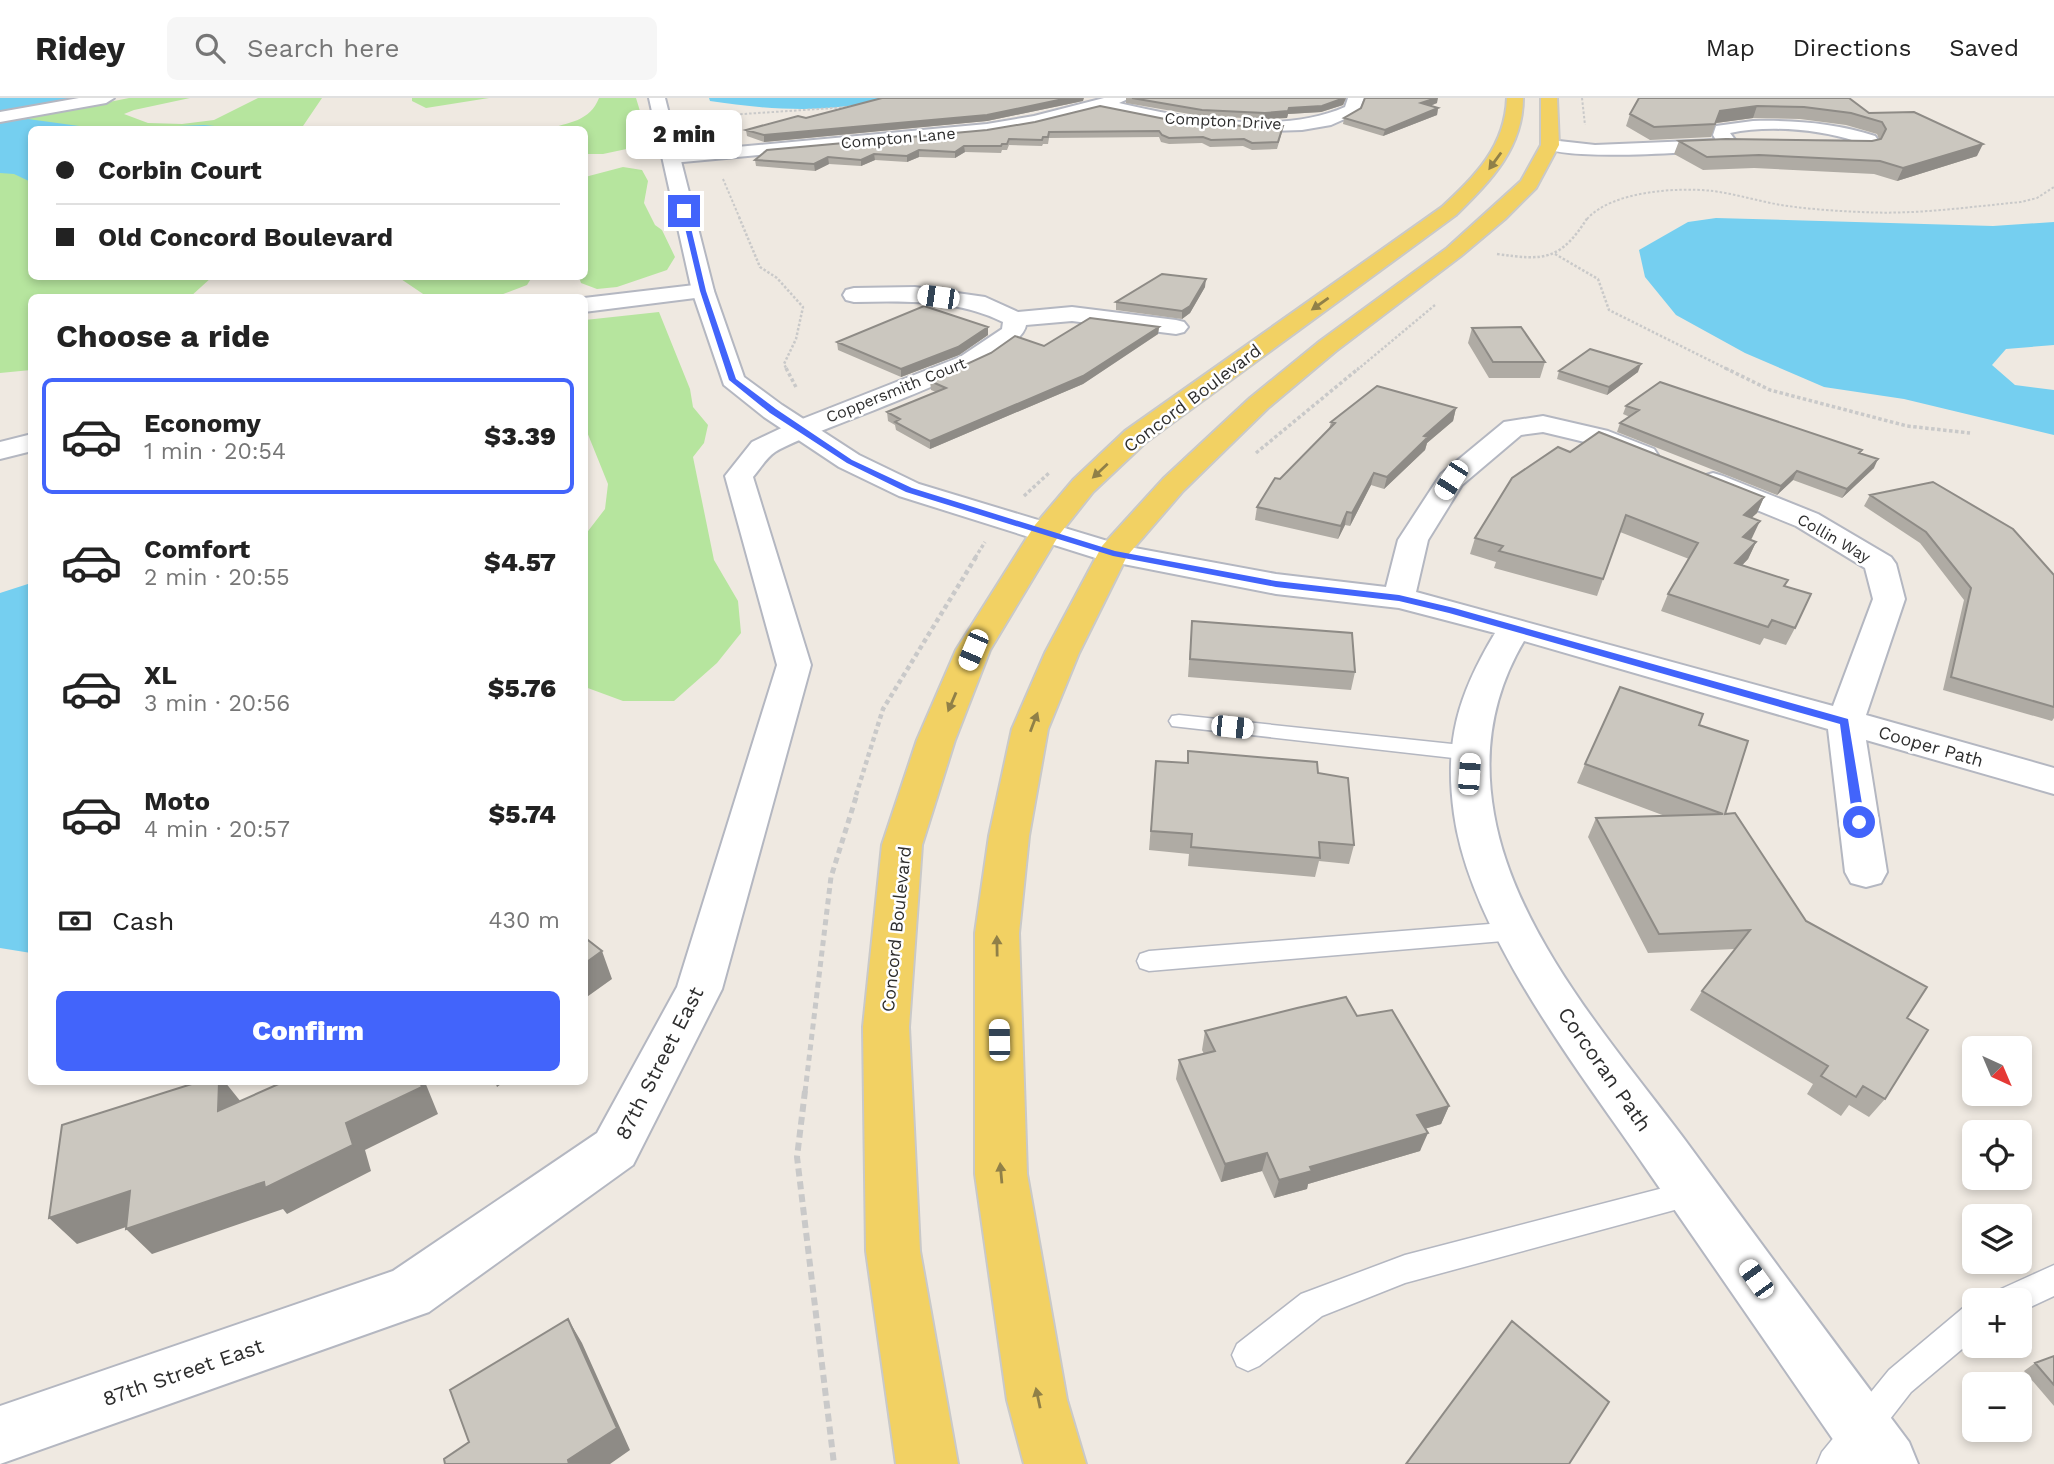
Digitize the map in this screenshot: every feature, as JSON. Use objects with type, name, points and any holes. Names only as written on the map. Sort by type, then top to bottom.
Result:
[{"type":"main road","name":"Concord Boulevard","points":[[927,1464],[893,1238],[886,1027],[902,845],[936,740],[973,650],[1046,531],[1083,486],[1135,438],[1449,211],[1484,177],[1507,145],[1516,111],[1515,98]]},
{"type":"main road","points":[[1055,1464],[1037,1400],[1001,1174],[997,933],[1009,836],[1030,729],[1062,653],[1113,553],[1173,485],[1259,403],[1328,346],[1454,253],[1529,184],[1550,145],[1549,98]]},
{"type":"street","points":[[0,117],[106,98]]},
{"type":"street","name":"Cooper Path","points":[[657,98],[703,291],[733,380],[811,425],[849,461],[909,490],[1113,553],[1276,584],[1399,598],[2054,781]]},
{"type":"street","name":"Compton Drive","points":[[1081,98],[1153,117],[1275,126],[1335,119],[1352,110],[1356,98]]},
{"type":"street","name":"Compton Lane","points":[[671,158],[964,132],[1035,121],[1122,98]]},
{"type":"street","points":[[1550,145],[1595,150],[1735,145],[1721,135],[1723,131],[1751,126],[1832,130],[1869,140],[1867,146],[1798,145]]},
{"type":"street","points":[[588,305],[703,291]]},
{"type":"street","points":[[854,295],[915,294],[985,304],[1014,319],[1072,314],[1176,327]]},
{"type":"street","name":"Coppersmith Court","points":[[811,425],[969,362],[1013,332],[1014,319]]},
{"type":"street","name":"Collin Way","points":[[1399,598],[1413,540],[1451,480],[1513,428],[1544,424],[1598,437],[1807,520],[1880,564],[1889,599],[1845,722]]},
{"type":"street","name":"87th Street East","points":[[0,1436],[409,1293],[615,1149],[699,989],[794,665],[739,476],[762,448],[811,425]]},
{"type":"street","points":[[0,451],[28,443]]},
{"type":"street","name":"Corcoran Path","points":[[1514,629],[1488,675],[1477,709],[1469,774],[1485,860],[1514,930],[1536,970],[1577,1031],[1694,1193],[1861,1452]]},
{"type":"street","points":[[1845,722],[1866,872]]},
{"type":"lane","points":[[1179,721],[1471,753]]},
{"type":"lane","points":[[1149,961],[1514,930]]},
{"type":"lane","points":[[1248,1355],[1312,1305],[1405,1269],[1694,1193]]},
{"type":"lane","points":[[2032,1290],[2054,1280]]},
{"type":"lane","points":[[1861,1452],[1900,1381],[1962,1329]]},
{"type":"path","points":[[811,425],[806,407],[784,364],[796,339],[803,307],[777,278],[760,267],[713,154],[705,128],[709,118],[713,116],[853,107]]},
{"type":"path","points":[[1497,254],[1525,258],[1555,254],[1573,241],[1588,217],[1600,207],[1623,197],[1642,193],[1711,191],[1800,207],[1919,212],[2021,201],[2037,198],[2054,187]]},
{"type":"path","points":[[1555,254],[1598,279],[1609,310],[1770,390],[1907,426],[1970,433]]},
{"type":"green space","points":[[129,98],[190,98],[124,114],[148,123],[182,124],[214,120],[258,98],[322,98],[303,126],[28,126],[28,280],[209,280],[193,294],[28,294],[28,370],[0,373],[0,124]]},
{"type":"green space","points":[[412,98],[489,98],[426,108],[412,101]]},
{"type":"green space","points":[[599,98],[636,98],[650,144],[603,154],[588,154],[588,126],[558,126],[584,116]]},
{"type":"green space","points":[[623,167],[642,170],[648,181],[644,203],[655,225],[662,230],[675,257],[667,270],[617,287],[597,289],[581,283],[580,280],[588,280],[588,176]]},
{"type":"green space","points":[[402,280],[530,280],[527,285],[503,294],[423,294]]},
{"type":"green space","points":[[659,312],[690,389],[693,407],[708,425],[704,443],[693,457],[714,560],[738,601],[741,633],[717,663],[674,701],[623,701],[588,688],[588,531],[605,509],[608,484],[588,434],[588,320]]},
{"type":"water","points":[[0,98],[77,98],[0,113]]},
{"type":"water","points":[[709,98],[882,98],[842,107],[797,109],[730,104],[710,101]]},
{"type":"water","points":[[28,119],[79,126],[28,126],[28,181],[14,174],[0,173],[0,122]]},
{"type":"water","points":[[1716,218],[1993,226],[2054,222],[2054,345],[2006,349],[1992,365],[2015,385],[2054,390],[2054,435],[1904,399],[1824,387],[1745,353],[1676,315],[1645,277],[1639,250],[1688,222]]},
{"type":"water","points":[[28,584],[28,953],[0,948],[0,593]]},
{"type":"building","points":[[882,98],[1068,98],[987,115],[764,135],[746,130]]},
{"type":"building","points":[[1132,98],[1344,98],[1322,106],[1265,113],[1202,110]]},
{"type":"building","points":[[1365,98],[1436,98],[1421,103],[1438,108],[1385,130],[1344,118],[1361,108]]},
{"type":"building","points":[[1639,98],[1849,98],[1869,113],[1914,112],[1983,144],[1903,168],[1880,161],[1759,155],[1707,157],[1679,141],[1872,141],[1881,139],[1886,129],[1882,122],[1851,113],[1804,107],[1757,106],[1720,111],[1715,124],[1654,127],[1630,114]]},
{"type":"building","points":[[1100,106],[1170,120],[1255,127],[1283,126],[1278,142],[1252,143],[1244,139],[1211,140],[1203,137],[1169,138],[1159,131],[1049,132],[1048,137],[1043,137],[1042,140],[1009,139],[1007,144],[1001,146],[964,146],[955,152],[919,150],[907,156],[874,154],[861,160],[828,157],[814,164],[755,160],[767,150],[987,130],[1035,122]]},
{"type":"building","points":[[1162,274],[1206,279],[1190,306],[1182,311],[1116,302]]},
{"type":"building","points":[[924,306],[988,327],[958,347],[901,369],[837,342]]},
{"type":"building","points":[[1090,318],[1159,327],[1083,376],[930,441],[895,422],[900,419],[887,412],[946,388],[930,381],[991,353],[1015,336],[1044,346]]},
{"type":"building","points":[[1521,327],[1545,362],[1493,362],[1472,328]]},
{"type":"building","points":[[1590,349],[1641,364],[1609,387],[1559,371]]},
{"type":"building","points":[[1660,382],[1862,450],[1859,453],[1878,459],[1847,489],[1797,471],[1781,486],[1620,423],[1639,410],[1626,406]]},
{"type":"building","points":[[1377,386],[1456,408],[1424,436],[1428,437],[1387,477],[1374,473],[1352,513],[1347,512],[1341,526],[1257,507],[1275,478],[1280,479],[1335,423],[1331,422]]},
{"type":"building","points":[[1599,432],[1764,497],[1744,515],[1760,521],[1743,537],[1756,542],[1735,563],[1788,580],[1784,586],[1811,594],[1795,628],[1772,620],[1768,627],[1668,594],[1698,543],[1626,515],[1603,579],[1499,551],[1503,546],[1475,538],[1512,478],[1558,447],[1570,452]]},
{"type":"building","points":[[1933,482],[2013,529],[2054,575],[2054,707],[1951,677],[1971,588],[1926,532],[1870,495]]},
{"type":"building","points":[[1192,621],[1352,633],[1355,672],[1190,659]]},
{"type":"building","points":[[1620,687],[1703,714],[1699,725],[1748,741],[1725,814],[1735,813],[1806,921],[1927,987],[1907,1018],[1928,1030],[1885,1099],[1863,1086],[1856,1097],[1821,1076],[1828,1066],[1702,991],[1750,930],[1659,934],[1596,818],[1723,814],[1585,764]]},
{"type":"building","points":[[1188,751],[1317,762],[1318,773],[1348,778],[1354,845],[1319,842],[1320,858],[1191,847],[1192,834],[1151,831],[1156,761],[1188,763]]},
{"type":"building","points":[[588,940],[602,951],[588,961]]},
{"type":"building","points":[[1346,997],[1357,1016],[1392,1010],[1449,1106],[1417,1115],[1428,1133],[1310,1167],[1312,1171],[1279,1180],[1267,1153],[1225,1164],[1179,1060],[1215,1051],[1205,1031]]},
{"type":"building","points":[[189,1085],[219,1085],[218,1111],[276,1085],[422,1087],[346,1123],[353,1145],[265,1188],[264,1182],[126,1229],[130,1191],[49,1218],[62,1125]]},
{"type":"building","points":[[568,1319],[617,1428],[568,1460],[569,1464],[445,1464],[444,1459],[469,1442],[450,1390]]},
{"type":"building","points":[[1512,1321],[1609,1402],[1569,1464],[1406,1464]]},
{"type":"building","points":[[2054,1356],[2054,1385],[2035,1363]]},
{"type":"route","points":[[684,211],[703,291],[733,380],[773,411],[849,461],[909,490],[1113,553],[1276,584],[1399,598],[1451,610],[1845,722],[1859,822]]}]
